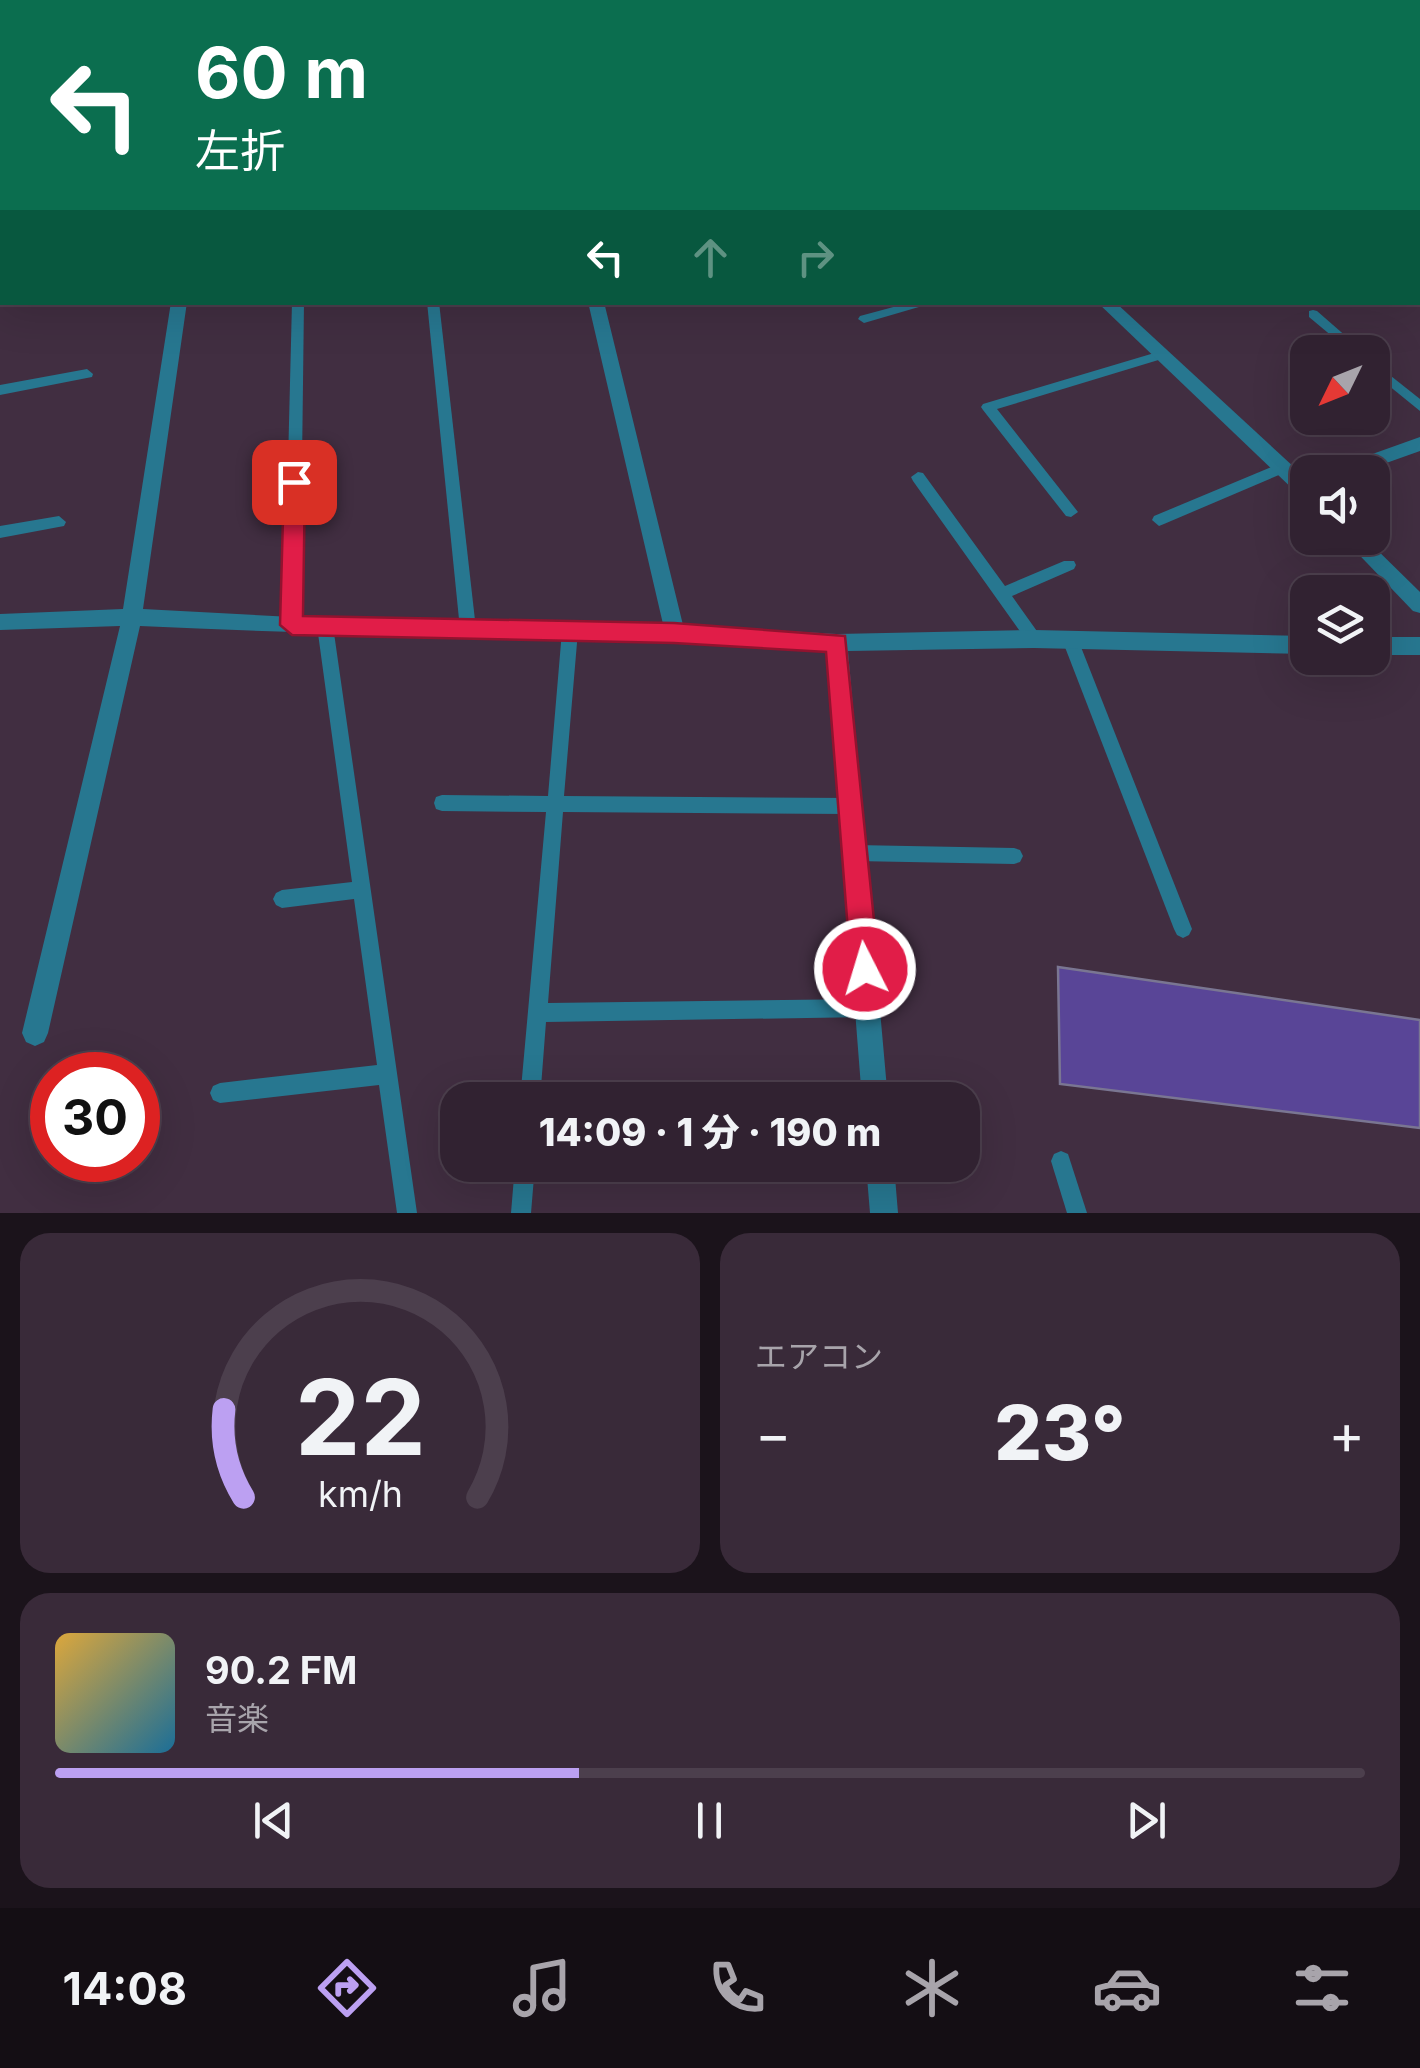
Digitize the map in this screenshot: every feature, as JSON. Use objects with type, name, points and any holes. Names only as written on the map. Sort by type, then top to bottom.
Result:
[{"type":"street","points":[[35,1033],[132,617],[179,305]]},
{"type":"street","points":[[597,305],[674,633]]},
{"type":"street","points":[[1108,305],[1290,475]]},
{"type":"street","points":[[1389,455],[1420,444]]},
{"type":"street","points":[[1370,555],[1420,605]]},
{"type":"street","points":[[0,622],[132,617],[325,626],[674,633],[837,643],[1034,639],[1290,645]]},
{"type":"street","points":[[837,643],[874,1082]]},
{"type":"street","points":[[1390,646],[1420,646]]},
{"type":"street","points":[[881,1182],[884,1213]]},
{"type":"lane","points":[[292,625],[298,305]]},
{"type":"lane","points":[[433,305],[468,629]]},
{"type":"lane","points":[[864,319],[918,305]]},
{"type":"lane","points":[[1314,314],[1338,335]]},
{"type":"lane","points":[[1071,512],[988,408],[1161,355]]},
{"type":"lane","points":[[0,390],[87,374]]},
{"type":"lane","points":[[1390,380],[1420,406]]},
{"type":"lane","points":[[1158,520],[1281,468]]},
{"type":"lane","points":[[918,476],[1034,639]]},
{"type":"lane","points":[[0,532],[59,522]]},
{"type":"lane","points":[[1002,594],[1068,566]]},
{"type":"lane","points":[[325,626],[407,1213]]},
{"type":"lane","points":[[532,1082],[570,631]]},
{"type":"lane","points":[[1071,642],[1183,930]]},
{"type":"lane","points":[[442,803],[554,807],[851,806]]},
{"type":"lane","points":[[856,853],[1014,856]]},
{"type":"lane","points":[[282,899],[362,889]]},
{"type":"lane","points":[[538,1013],[868,1008]]},
{"type":"lane","points":[[220,1093],[388,1074]]},
{"type":"lane","points":[[1061,1161],[1077,1213]]},
{"type":"lane","points":[[521,1213],[524,1182]]},
{"type":"building","points":[[1058,967],[1420,1020],[1420,1128],[1060,1084]]},
{"type":"route","points":[[294,482],[292,625],[674,633],[837,643],[865,969]]}]
